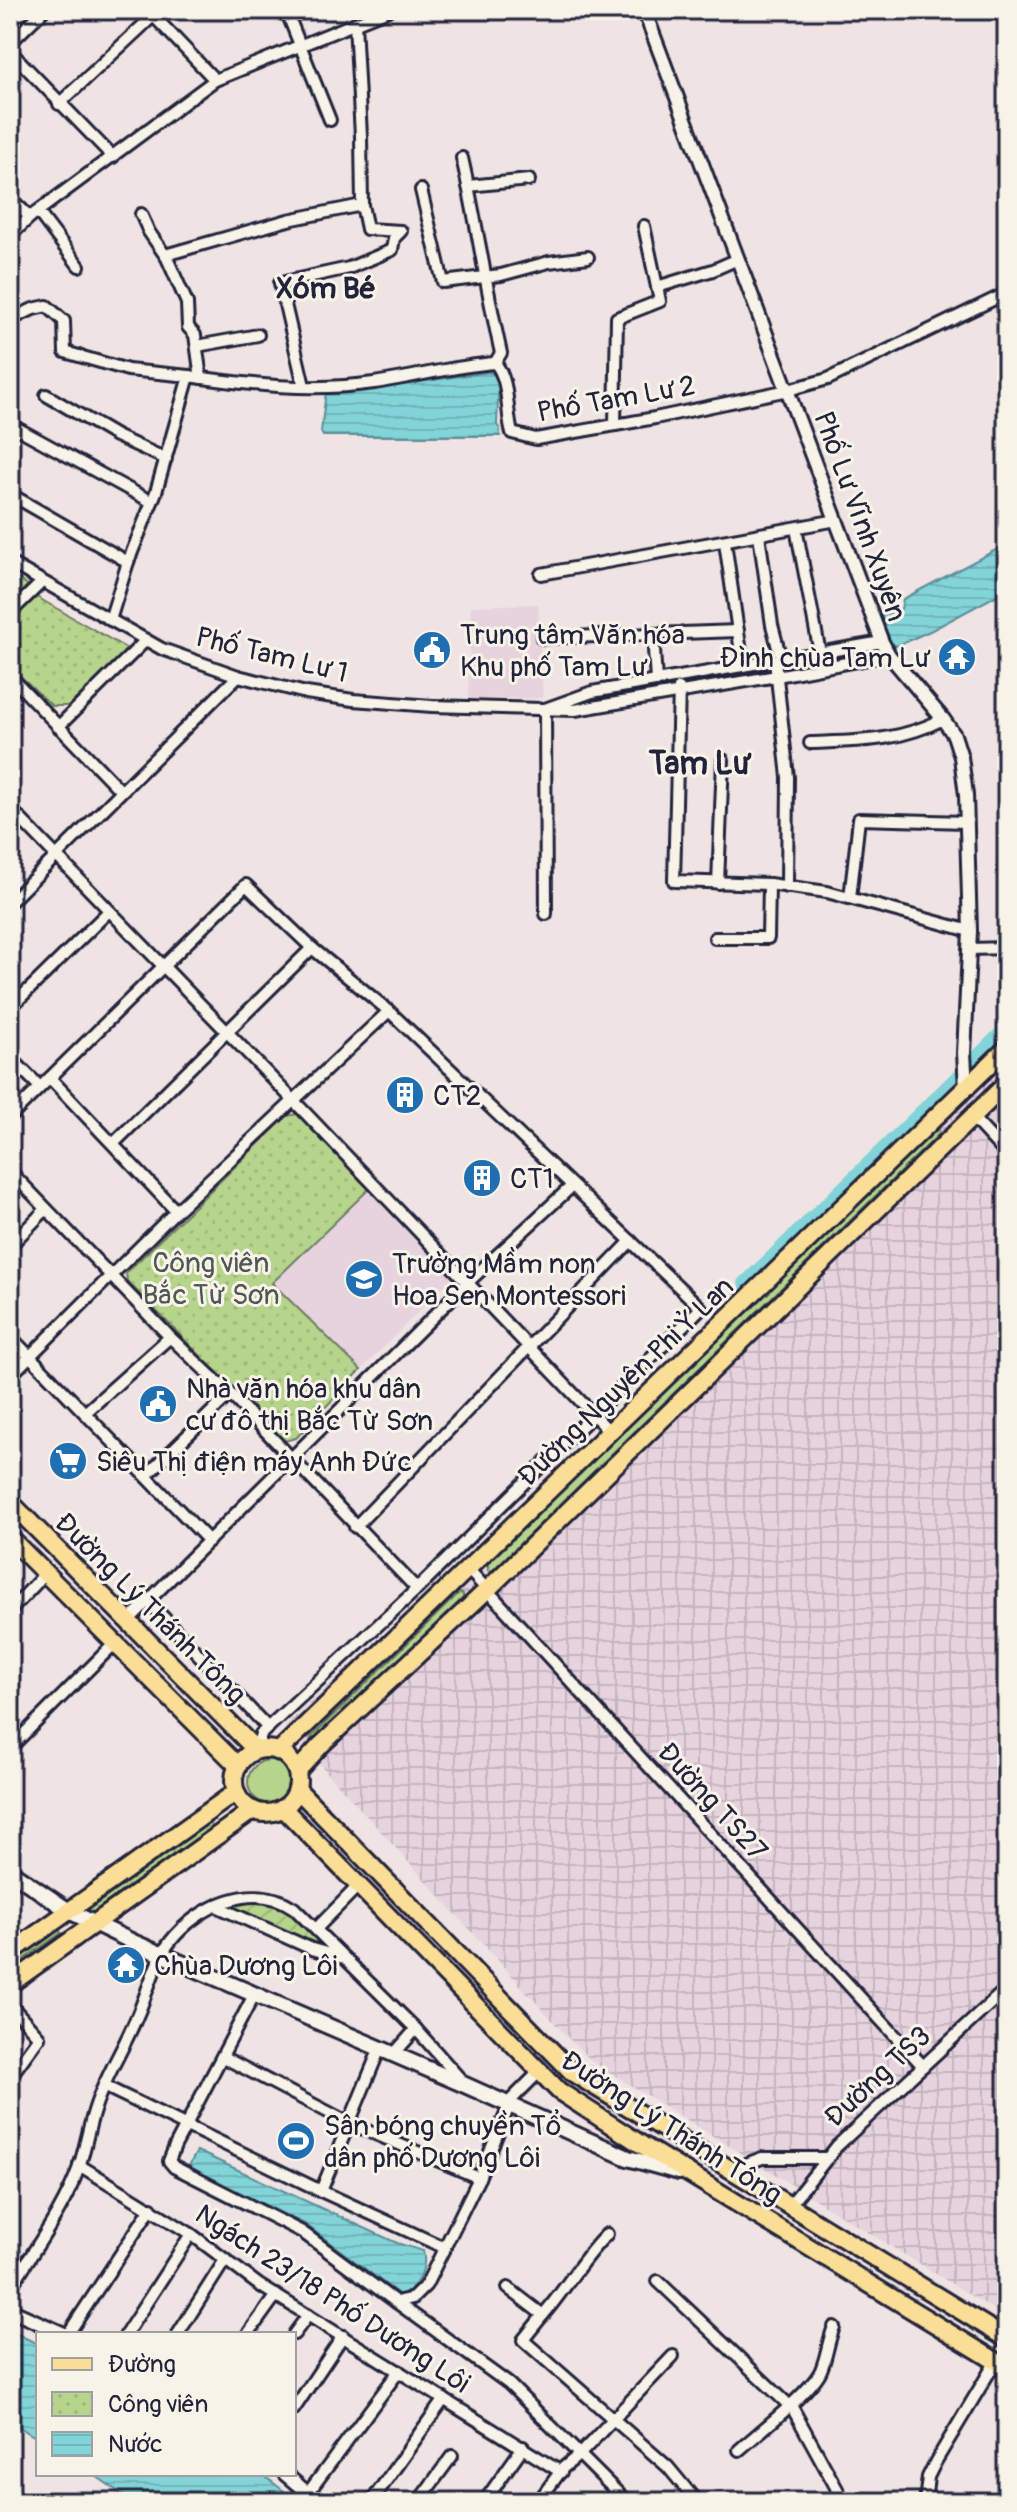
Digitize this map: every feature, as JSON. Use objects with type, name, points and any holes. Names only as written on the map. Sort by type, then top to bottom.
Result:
[{"type":"main road","name":"Đường Nguyên Phi Ỷ Lan","points":[[279,1751],[1007,1048]]},
{"type":"main road","name":"Đường Nguyên Phi Ỷ Lan","points":[[297,1771],[1007,1083]]},
{"type":"main road","points":[[966,1088],[972,1117]]},
{"type":"main road","name":"Đường Lý Thánh Tông","points":[[10,1502],[256,1750]]},
{"type":"main road","points":[[13,1541],[33,1526]]},
{"type":"main road","name":"Đường Lý Thánh Tông","points":[[13,1541],[238,1766]]},
{"type":"main road","points":[[256,1750],[279,1751],[290,1759],[297,1771],[297,1789],[293,1799],[283,1808],[268,1813],[253,1810],[242,1802],[236,1792],[234,1780],[238,1766],[246,1755],[256,1750]]},
{"type":"main road","name":"Đường Lý Thánh Tông","points":[[297,1789],[573,2073],[1007,2339]]},
{"type":"main road","points":[[10,1953],[236,1792]]},
{"type":"main road","name":"Đường Lý Thánh Tông","points":[[283,1808],[559,2091],[1002,2365]]},
{"type":"main road","points":[[10,1984],[253,1810]]},
{"type":"main road","points":[[10,1871],[69,1911],[163,1954],[628,2158],[697,2176]]},
{"type":"main road","points":[[776,2225],[789,2206]]},
{"type":"street","points":[[10,43],[44,10]]},
{"type":"street","points":[[59,104],[150,13],[169,10]]},
{"type":"street","points":[[286,10],[330,120]]},
{"type":"street","points":[[10,236],[215,80],[388,10]]},
{"type":"street","name":"Phố Lư Vĩnh Xuyên","points":[[644,10],[882,642],[889,655],[954,735],[961,757],[970,931],[964,1053],[966,1088]]},
{"type":"street","points":[[150,13],[215,80]]},
{"type":"street","points":[[304,386],[280,283],[349,268],[392,250],[394,238],[401,231],[367,229],[362,205],[355,23]]},
{"type":"street","points":[[10,51],[113,157]]},
{"type":"street","points":[[10,320],[47,306],[64,321],[65,352],[128,370],[240,384],[370,384],[495,363],[501,353],[483,277],[462,158]]},
{"type":"street","points":[[468,186],[529,180]]},
{"type":"street","points":[[421,190],[443,282],[588,257]]},
{"type":"street","points":[[10,198],[34,215],[79,266]]},
{"type":"street","points":[[165,255],[288,220],[362,205]]},
{"type":"street","points":[[110,620],[195,377],[197,346],[195,335],[188,327],[187,303],[165,255],[141,214]]},
{"type":"street","points":[[615,425],[617,318],[660,301],[644,226]]},
{"type":"street","points":[[657,287],[738,259]]},
{"type":"street","points":[[1005,295],[1007,308]]},
{"type":"street","name":"Phố Tam Lư 2","points":[[495,363],[500,367],[505,385],[512,433],[536,439],[788,390],[828,379],[1005,295]]},
{"type":"street","points":[[197,346],[258,335]]},
{"type":"street","points":[[46,395],[116,436],[166,459]]},
{"type":"street","points":[[15,427],[152,502]]},
{"type":"street","points":[[10,494],[128,562]]},
{"type":"street","points":[[541,574],[837,520]]},
{"type":"street","points":[[796,528],[820,653]]},
{"type":"street","points":[[759,535],[778,660],[788,777],[787,887]]},
{"type":"street","points":[[725,542],[743,666]]},
{"type":"street","name":"Phố Tam Lư 1","points":[[10,563],[162,649],[238,676],[306,693],[353,700],[432,706],[575,710],[889,655]]},
{"type":"street","points":[[10,613],[42,582]]},
{"type":"street","points":[[542,638],[738,631]]},
{"type":"street","points":[[653,634],[656,681]]},
{"type":"street","points":[[58,727],[146,640]]},
{"type":"street","name":"Phố Tam Lư 1","points":[[545,709],[592,692],[882,642]]},
{"type":"street","points":[[10,676],[121,791]]},
{"type":"street","points":[[10,902],[238,676]]},
{"type":"street","points":[[677,677],[680,693],[674,881],[787,887],[850,898],[970,931]]},
{"type":"street","points":[[545,709],[546,914]]},
{"type":"street","points":[[810,743],[874,741],[918,732],[943,719]]},
{"type":"street","points":[[718,883],[723,760]]},
{"type":"street","points":[[10,808],[610,1432]]},
{"type":"street","points":[[850,898],[859,819],[966,822]]},
{"type":"street","points":[[715,938],[768,938],[769,884]]},
{"type":"street","points":[[10,1117],[246,885],[312,948],[389,1011],[701,1308],[417,1589],[261,1734],[256,1750]]},
{"type":"street","points":[[10,1008],[109,911]]},
{"type":"street","points":[[114,1143],[312,948]]},
{"type":"street","points":[[970,949],[1007,948]]},
{"type":"street","points":[[10,1376],[176,1211],[389,1011]]},
{"type":"street","points":[[10,1057],[40,1087]]},
{"type":"street","points":[[50,1078],[176,1211]]},
{"type":"street","points":[[972,1117],[1007,1155]]},
{"type":"street","points":[[10,1171],[417,1589]]},
{"type":"street","points":[[127,1622],[467,1283],[572,1186]]},
{"type":"street","points":[[10,1246],[46,1209]]},
{"type":"street","points":[[355,1527],[631,1241]]},
{"type":"street","points":[[10,1336],[209,1541]]},
{"type":"street","points":[[86,1412],[170,1337]]},
{"type":"street","points":[[147,1475],[230,1394]]},
{"type":"street","name":"Đường TS27","points":[[468,1569],[923,2066]]},
{"type":"street","points":[[10,1611],[45,1574]]},
{"type":"street","points":[[148,1601],[268,1728]]},
{"type":"street","points":[[10,1748],[116,1642]]},
{"type":"street","points":[[316,1929],[359,1885]]},
{"type":"street","points":[[10,2289],[65,2199],[104,2086],[133,2028],[163,1954],[177,1934],[216,1906],[243,1897],[274,1899],[294,1908],[416,2029],[465,2085]]},
{"type":"street","points":[[216,1906],[312,1949],[345,1958]]},
{"type":"street","name":"Đường TS3","points":[[789,2206],[837,2146],[1007,1988]]},
{"type":"street","points":[[255,1993],[169,2161],[174,2167],[302,2232],[509,2384],[627,2502]]},
{"type":"street","points":[[10,2004],[39,2037],[10,2077]]},
{"type":"street","points":[[394,2054],[416,2029]]},
{"type":"street","points":[[321,2191],[380,2048]]},
{"type":"street","points":[[223,2057],[349,2123],[479,2178]]},
{"type":"street","points":[[396,2302],[419,2294],[479,2178],[509,2105],[539,2072]]},
{"type":"street","points":[[104,2086],[445,2248]]},
{"type":"street","points":[[730,2170],[762,2158],[827,2158]]},
{"type":"street","name":"Ngách 23/18 Phố Dương Lôi","points":[[79,2165],[191,2234],[276,2295],[561,2472]]},
{"type":"street","points":[[67,2332],[151,2208]]},
{"type":"street","points":[[127,2332],[191,2234]]},
{"type":"street","points":[[607,2234],[589,2251],[558,2299],[523,2340],[668,2467],[697,2502]]},
{"type":"street","points":[[179,2332],[225,2260]]},
{"type":"street","points":[[658,2281],[789,2405],[843,2500]]},
{"type":"street","points":[[508,2288],[543,2315]]},
{"type":"street","points":[[249,2332],[276,2295]]},
{"type":"street","points":[[10,2310],[61,2332]]},
{"type":"street","points":[[295,2332],[308,2315]]},
{"type":"street","points":[[739,2450],[821,2371],[826,2344],[834,2327]]},
{"type":"street","points":[[296,2406],[343,2336]]},
{"type":"street","points":[[538,2502],[561,2472],[673,2356]]},
{"type":"street","points":[[925,2502],[928,2477],[936,2461],[1002,2365]]},
{"type":"street","points":[[308,2493],[399,2371]]},
{"type":"street","points":[[371,2502],[444,2399]]},
{"type":"street","points":[[484,2502],[523,2447]]},
{"type":"street","points":[[418,2502],[452,2456]]},
{"type":"street","points":[[287,2476],[318,2502]]},
{"type":"shaded area","points":[[538,604],[543,698],[468,699],[471,606]]},
{"type":"shaded area","points":[[1007,1038],[1007,2318],[593,2062],[285,1726],[746,1299]]},
{"type":"shaded area","name":"Trường Mầm non Hoa Sen Montessori","points":[[369,1189],[455,1275],[361,1370],[272,1283]]},
{"type":"green space","points":[[10,575],[28,585],[10,602]]},
{"type":"green space","points":[[35,596],[129,650],[69,706],[52,706],[10,666],[10,621]]},
{"type":"green space","name":"Công viên Bắc Từ Sơn","points":[[297,1114],[369,1189],[272,1283],[361,1370],[296,1438],[284,1441],[127,1281],[126,1273],[287,1116]]},
{"type":"green space","points":[[938,1126],[940,1133],[493,1570],[488,1570],[488,1563]]},
{"type":"green space","points":[[459,1593],[463,1594],[463,1598],[315,1742],[310,1742],[311,1737]]},
{"type":"green space","points":[[270,1760],[286,1766],[292,1782],[286,1798],[270,1804],[254,1798],[248,1782],[254,1766]]},
{"type":"green space","points":[[209,1823],[212,1827],[89,1915],[85,1912]]},
{"type":"green space","points":[[238,1900],[264,1901],[289,1911],[311,1930],[318,1945],[231,1907]]},
{"type":"green space","points":[[59,1929],[61,1933],[10,1969],[10,1964]]},
{"type":"water","points":[[489,372],[499,377],[497,425],[500,436],[323,436],[321,432],[326,391],[376,388]]},
{"type":"water","points":[[1007,544],[1007,587],[1003,592],[887,650],[878,617],[901,609],[903,599]]},
{"type":"water","points":[[197,2151],[397,2243],[423,2251],[424,2265],[420,2277],[404,2298],[305,2224],[189,2166]]},
{"type":"water","points":[[17,2334],[36,2343],[36,2438],[10,2421],[10,2341]]},
{"type":"water","points":[[96,2476],[265,2476],[298,2502],[133,2502]]},
{"type":"waterway","points":[[974,1059],[1007,1026]]},
{"type":"waterway","points":[[744,1283],[957,1076]]},
{"type":"place","name":"Trung tâm Văn hóa Khu phố Tam Lư","points":[[432,650]]},
{"type":"place","name":"Đình chùa Tam Lư","points":[[957,657]]},
{"type":"place","name":"CT2","points":[[405,1095]]},
{"type":"place","name":"CT1","points":[[482,1178]]},
{"type":"place","name":"Trường Mầm non Hoa Sen Montessori","points":[[364,1279]]},
{"type":"place","name":"Nhà văn hóa khu dân cư đô thị Bắc Từ Sơn","points":[[158,1404]]},
{"type":"place","name":"Siêu Thị điện máy Anh Đức","points":[[68,1461]]},
{"type":"place","name":"Chùa Dương Lôi","points":[[126,1965]]},
{"type":"place","name":"Sân bóng chuyền Tổ dân phố Dương Lôi","points":[[296,2141]]},
{"type":"district","name":"Xóm Bé","points":[[326,288]]},
{"type":"district","name":"Tam Lư","points":[[699,763]]}]
